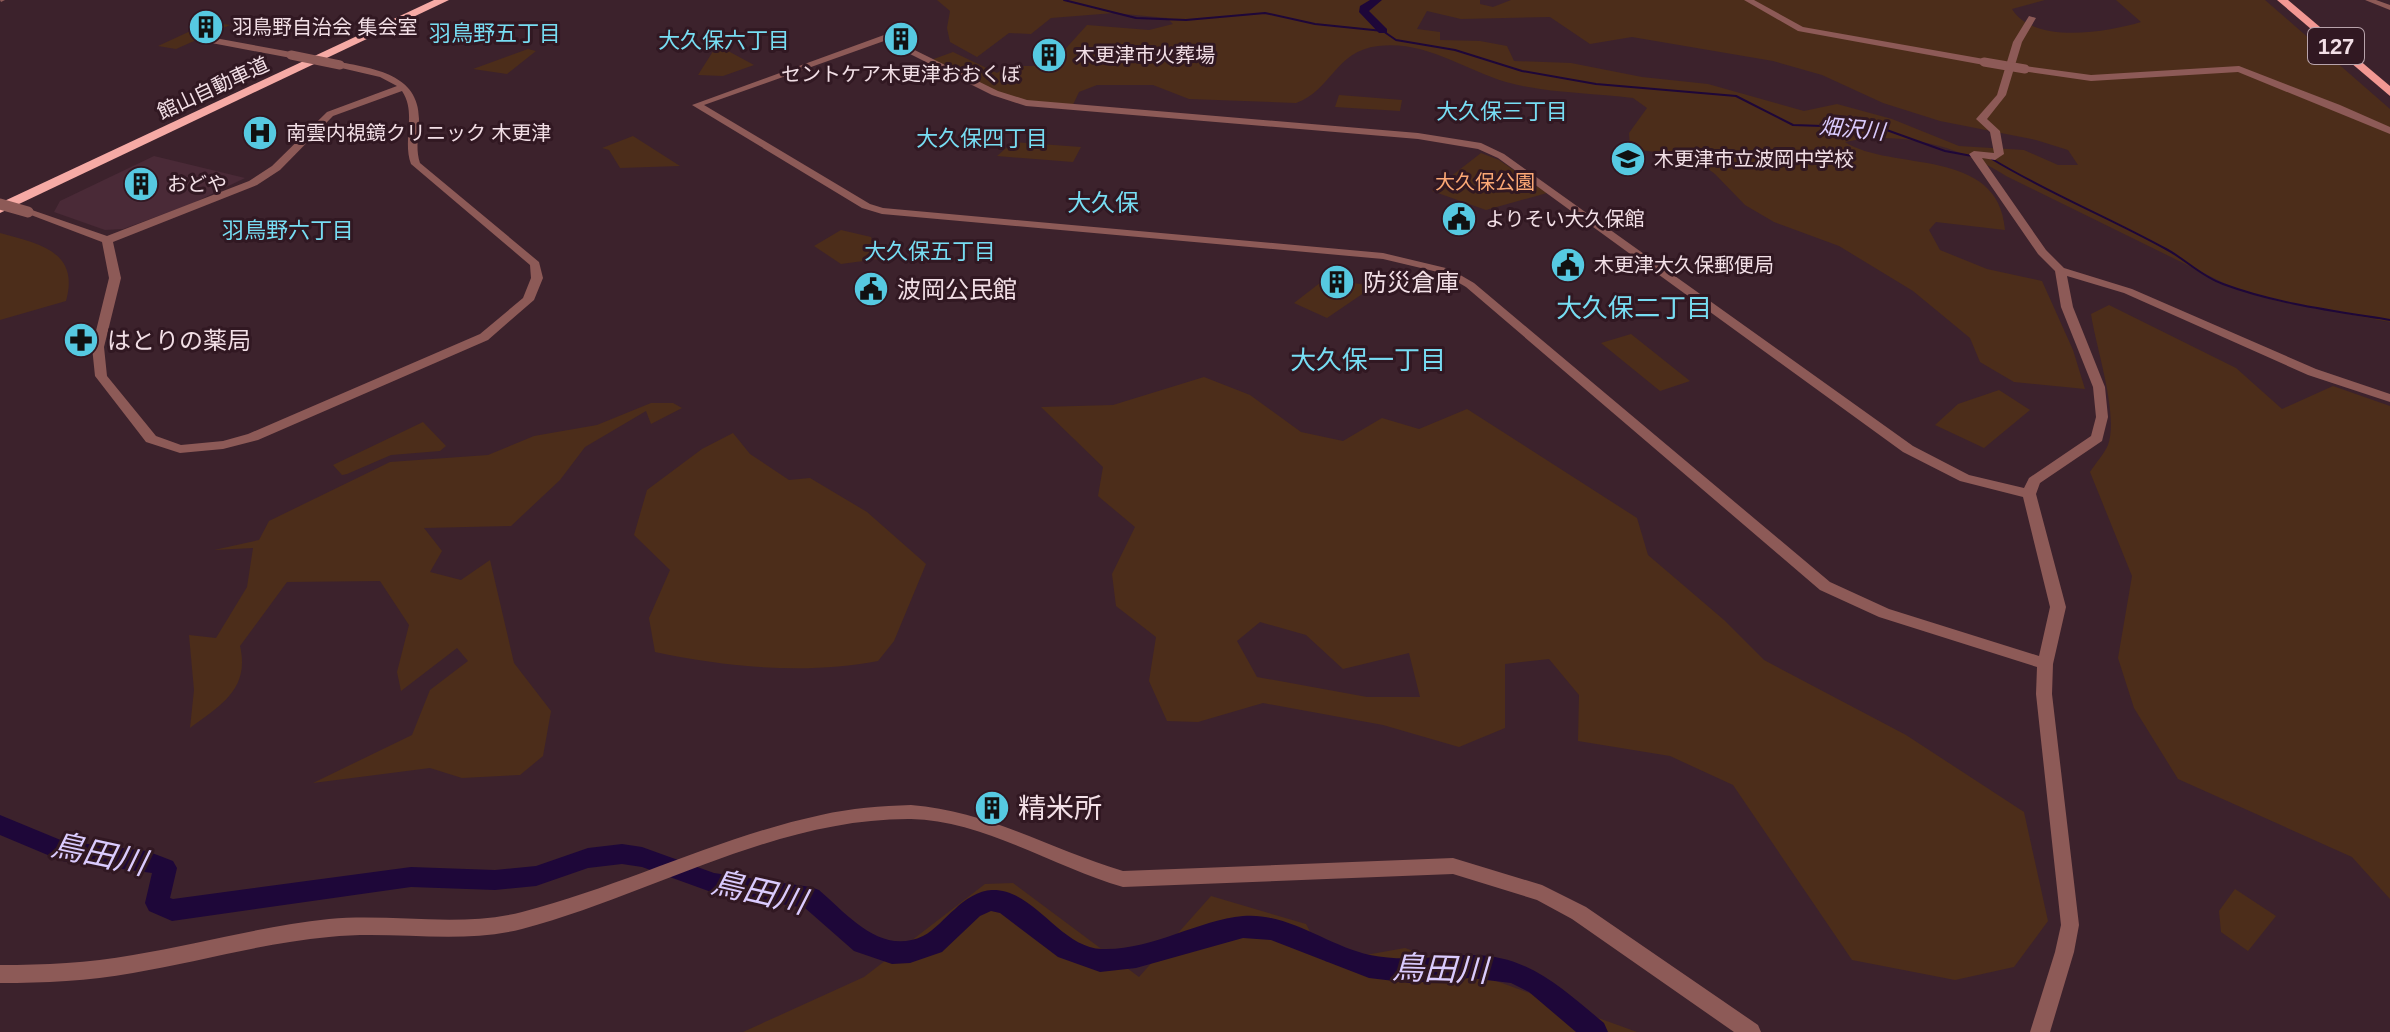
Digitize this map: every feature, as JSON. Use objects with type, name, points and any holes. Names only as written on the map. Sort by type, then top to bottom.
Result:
[{"type":"highway","name":"館山自動車道","points":[[0,205],[432,0]]},
{"type":"highway","name":"館山自動車道","points":[[0,205],[443,0]]},
{"type":"highway","name":"127","points":[[2282,0],[2390,92]]},
{"type":"highway","name":"127","points":[[2292,0],[2390,83]]},
{"type":"street","points":[[1748,0],[1801,29],[2025,69],[2091,78],[2239,69],[2390,131]]},
{"type":"street","points":[[2369,0],[2390,8]]},
{"type":"street","points":[[2032,18],[2017,43],[2014,63],[1997,105],[1981,119],[1995,131],[1999,154],[1995,157],[1974,154],[2042,252],[2060,270],[2128,291],[2312,372],[2390,398]]},
{"type":"street","points":[[2029,494],[1965,478],[1908,449],[1551,192],[1481,146],[1418,136],[1026,103],[995,93],[884,38],[697,105],[866,206],[882,211],[1383,256],[1446,271],[1507,315],[1615,411],[1825,586],[1884,613],[2045,664]]},
{"type":"street","points":[[107,240],[115,278],[99,346],[99,368],[145,432],[157,443],[171,448],[211,447],[253,437],[484,337],[528,300],[537,278],[535,264],[416,164],[411,153],[417,105],[404,87],[379,74],[204,39]]},
{"type":"street","points":[[0,205],[107,240],[253,183],[276,168],[330,114],[404,87]]},
{"type":"street","points":[[2040,1032],[2053,984],[2067,949],[2070,925],[2044,694],[2045,664],[2058,607],[2029,494],[2034,481],[2097,438],[2102,417],[2099,387],[2067,307],[2060,270]]},
{"type":"street","points":[[0,974],[67,973],[330,928],[405,924],[461,928],[511,923],[633,887],[746,842],[817,824],[907,812],[971,820],[1096,872],[1123,879],[1453,866],[1542,893],[1579,913],[1751,1032]]},
{"type":"shaded area","name":"おどや","points":[[154,156],[245,178],[191,204],[123,229],[105,230],[54,212],[60,201]]},
{"type":"green space","points":[[937,0],[1480,0],[1480,4],[1493,7],[1511,0],[2045,0],[2012,9],[2037,28],[2072,33],[2141,22],[2116,0],[2265,0],[2390,109],[2390,322],[2276,301],[2234,288],[1988,165],[1949,149],[1886,138],[1845,142],[1865,151],[1964,173],[1984,185],[1998,203],[2005,230],[1936,222],[1929,230],[1940,250],[1987,269],[2042,281],[2073,350],[2085,389],[2014,382],[1980,362],[1970,338],[1913,291],[1839,246],[1774,222],[1745,205],[1715,174],[1691,156],[1630,149],[1629,133],[1647,108],[1633,98],[1521,86],[1428,51],[1395,45],[1364,49],[1352,55],[1318,90],[1296,103],[1189,99],[1153,85],[1097,85],[1079,92],[1071,109],[1019,102],[931,60],[953,52],[997,73],[1008,66],[1050,66],[1087,25],[1149,30],[1173,24],[1167,18],[1114,13],[1051,18],[1031,34],[1009,33],[977,57],[950,42],[947,28],[950,11]],"holes":[[[1427,11],[1461,19],[1550,17],[1590,44],[1632,37],[1773,61],[1822,75],[1883,103],[1940,121],[2036,140],[2068,150],[2078,165],[2058,165],[2024,150],[1959,146],[1892,119],[1837,104],[1804,111],[1708,84],[1642,77],[1571,63],[1514,61],[1507,46],[1480,41],[1440,40],[1440,32],[1417,29]]]},
{"type":"green space","points":[[210,22],[230,25],[176,49],[158,46]]},
{"type":"green space","points":[[717,45],[754,65],[723,76],[698,75]]},
{"type":"green space","points":[[528,49],[536,51],[507,74],[473,69]]},
{"type":"green space","points":[[1339,95],[1402,100],[1400,111],[1335,107]]},
{"type":"green space","points":[[633,136],[680,166],[620,168],[609,150],[602,148]]},
{"type":"green space","points":[[1013,142],[1081,147],[1073,162],[997,156]]},
{"type":"green space","name":"大久保公園","points":[[1481,153],[1499,160],[1547,193],[1486,210],[1432,191]]},
{"type":"green space","points":[[841,230],[871,237],[878,259],[841,264],[814,246]]},
{"type":"green space","points":[[0,233],[42,246],[62,260],[69,284],[66,301],[0,320]]},
{"type":"green space","points":[[1325,279],[1374,286],[1327,318],[1294,303]]},
{"type":"green space","points":[[2109,305],[2236,368],[2282,409],[2333,386],[2390,406],[2390,899],[2352,857],[2178,779],[2134,708],[2118,658],[2132,576],[2090,472],[2108,445],[2111,432],[2109,399],[2091,314]]},
{"type":"green space","points":[[1631,334],[1690,381],[1660,391],[1601,343]]},
{"type":"green space","points":[[1204,377],[1250,395],[1301,432],[1343,441],[1382,418],[1419,429],[1467,409],[1637,518],[1648,555],[1724,620],[1764,660],[1906,735],[2024,812],[2048,921],[2014,967],[1955,980],[1852,960],[1733,785],[1670,756],[1578,741],[1579,695],[1549,659],[1505,664],[1505,728],[1459,747],[1383,725],[1263,703],[1198,722],[1167,721],[1149,681],[1156,637],[1116,606],[1112,574],[1135,527],[1098,496],[1103,467],[1041,407],[1113,405]],"holes":[[[1260,622],[1306,635],[1343,669],[1409,653],[1420,697],[1367,697],[1257,677],[1237,641]]]},
{"type":"green space","points":[[1999,390],[2030,410],[1984,448],[1935,425],[1958,404]]},
{"type":"green space","points":[[651,403],[673,403],[682,408],[651,424],[646,411],[585,447],[560,480],[511,526],[424,528],[442,551],[430,572],[461,580],[490,560],[514,663],[551,711],[543,756],[520,775],[462,778],[430,768],[313,783],[412,735],[430,690],[468,661],[457,648],[401,691],[397,672],[409,625],[380,581],[287,582],[240,646],[241,674],[237,685],[222,703],[190,728],[194,690],[189,635],[216,638],[247,587],[253,548],[214,550],[259,540],[269,521],[390,462],[488,455],[534,436],[597,425]]},
{"type":"green space","points":[[423,422],[446,446],[440,451],[391,455],[342,475],[333,465]]},
{"type":"green space","points":[[733,433],[750,454],[789,480],[810,478],[867,512],[926,564],[894,641],[878,661],[823,668],[766,667],[710,662],[655,652],[649,618],[670,570],[634,535],[647,490],[702,449]]},
{"type":"green space","points":[[1013,883],[1139,977],[1211,896],[1306,924],[1326,962],[1405,948],[1637,1032],[743,1032],[864,977],[985,884]]},
{"type":"green space","points":[[2235,889],[2276,916],[2248,951],[2221,932],[2219,911]]},
{"type":"waterway","name":"畑沢川","points":[[1064,0],[1136,18],[1186,20],[1265,13],[1315,24],[1383,31],[1396,40],[1455,50],[1522,71],[1596,84],[1736,96],[1793,125],[1881,128],[1945,151],[1972,156]]},
{"type":"waterway","name":"畑沢川","points":[[1377,0],[1364,8],[1364,12],[1383,31]]},
{"type":"waterway","name":"畑沢川","points":[[1992,159],[2166,249],[2215,281],[2285,302],[2390,320]]},
{"type":"waterway","name":"鳥田川","points":[[0,825],[62,851],[147,861],[165,868],[157,903],[172,910],[411,877],[495,880],[536,876],[588,858],[622,854],[642,857],[714,883],[811,898],[863,943],[892,953],[910,952],[933,944],[972,908],[990,900],[1006,903],[1067,949],[1100,961],[1136,957],[1243,927],[1271,929],[1369,966],[1411,971],[1470,966],[1513,972],[1538,984],[1595,1032]]},
{"type":"place","name":"羽鳥野自治会 集会室","points":[[206,27]]},
{"type":"place","name":"セントケア木更津おおくぼ","points":[[901,39]]},
{"type":"place","name":"木更津市火葬場","points":[[1049,55]]},
{"type":"place","name":"南雲内視鏡クリニック 木更津","points":[[260,133]]},
{"type":"place","name":"木更津市立波岡中学校","points":[[1628,159]]},
{"type":"place","name":"おどや","points":[[141,184]]},
{"type":"place","name":"よりそい大久保館","points":[[1459,219]]},
{"type":"place","name":"木更津大久保郵便局","points":[[1568,265]]},
{"type":"place","name":"防災倉庫","points":[[1337,282]]},
{"type":"place","name":"波岡公民館","points":[[871,289]]},
{"type":"place","name":"はとりの薬局","points":[[81,340]]},
{"type":"place","name":"精米所","points":[[992,808]]},
{"type":"district","name":"羽鳥野五丁目","points":[[495,33]]},
{"type":"district","name":"大久保六丁目","points":[[724,40]]},
{"type":"district","name":"大久保三丁目","points":[[1502,111]]},
{"type":"district","name":"大久保四丁目","points":[[982,138]]},
{"type":"district","name":"大久保","points":[[1103,202]]},
{"type":"district","name":"羽鳥野六丁目","points":[[288,230]]},
{"type":"district","name":"大久保五丁目","points":[[930,251]]},
{"type":"district","name":"大久保二丁目","points":[[1634,308]]},
{"type":"district","name":"大久保一丁目","points":[[1368,360]]}]
